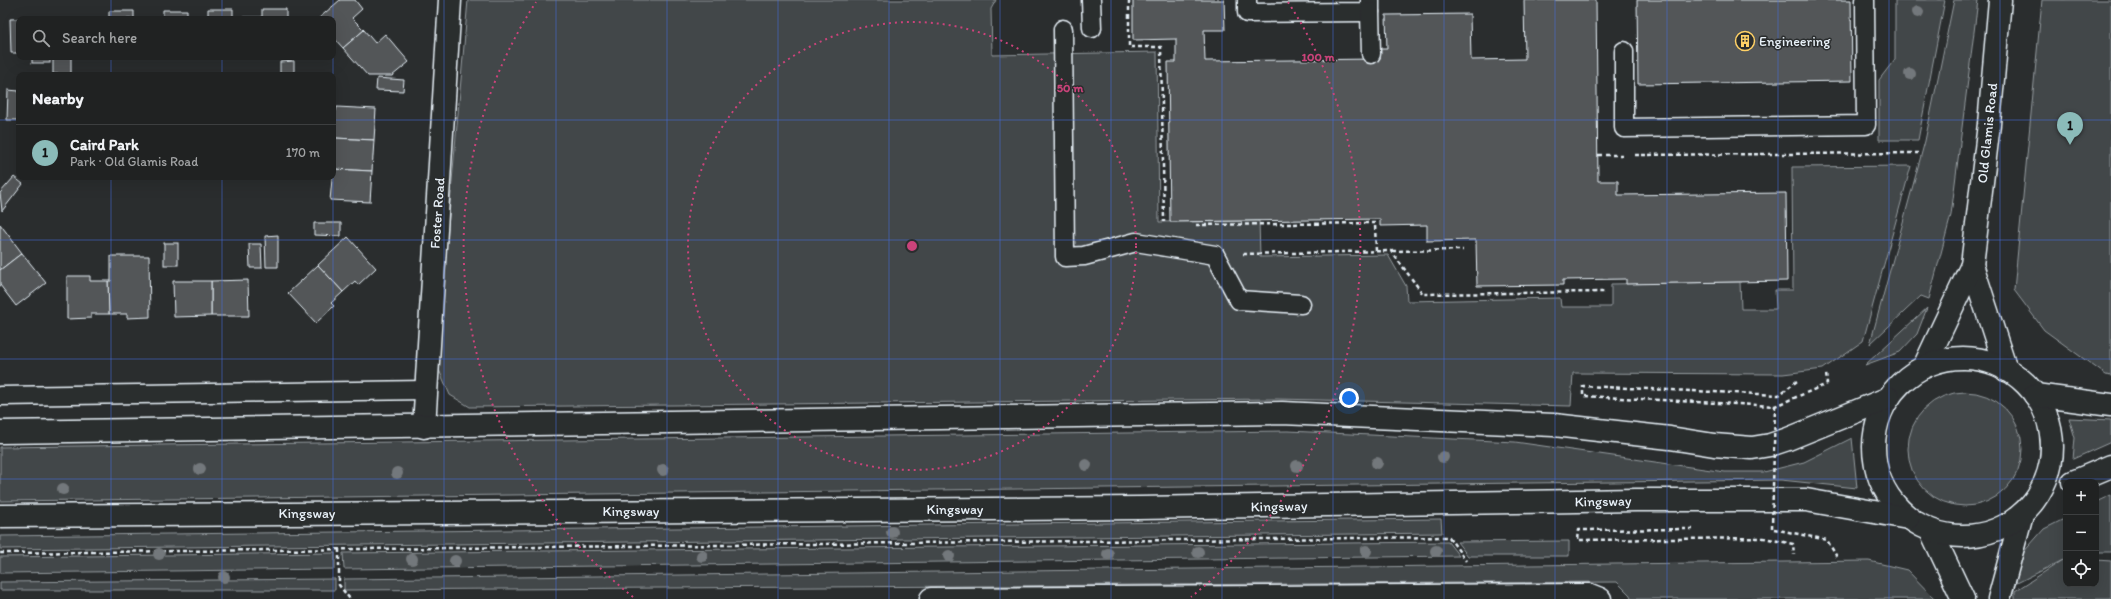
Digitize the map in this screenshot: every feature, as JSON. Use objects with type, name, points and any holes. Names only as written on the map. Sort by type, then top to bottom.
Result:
[{"type":"main road","name":"Foster Road","points":[[424,427],[450,0]]},
{"type":"main road","name":"Old Glamis Road","points":[[1924,367],[1972,265],[1989,124],[2000,0]]},
{"type":"main road","name":"Old Glamis Road","points":[[1972,265],[2006,370]]},
{"type":"main road","points":[[1951,359],[1980,360],[2006,370],[2022,381],[2035,395],[2047,419],[2052,446],[2048,473],[2037,498],[2022,514],[2002,527],[1979,535],[1954,536],[1931,531],[1908,518],[1890,498],[1878,474],[1874,448],[1877,422],[1889,398],[1905,380],[1924,367],[1951,359]]},
{"type":"main road","points":[[2035,395],[2111,405]]},
{"type":"main road","points":[[0,432],[424,427],[1282,413],[1554,425],[1670,438],[1714,445],[1752,448],[1770,445],[1788,439],[1889,398]]},
{"type":"main road","points":[[2080,479],[2111,466]]},
{"type":"main road","points":[[2037,498],[2063,486]]},
{"type":"main road","name":"Kingsway","points":[[0,516],[1139,508],[1643,500],[1806,500],[1908,518]]},
{"type":"main road","points":[[1999,599],[2022,514]]},
{"type":"main road","points":[[1931,531],[1963,599]]},
{"type":"main road","points":[[931,599],[1582,595],[1590,595],[1600,599]]},
{"type":"lane","points":[[1091,0],[1092,28]]},
{"type":"lane","points":[[1247,0],[1247,13],[1370,6],[1371,54]]},
{"type":"lane","points":[[1624,51],[1624,128],[1866,125],[1865,0]]},
{"type":"lane","points":[[1063,29],[1065,257],[1084,256],[1136,242],[1215,255],[1239,300],[1301,304]]},
{"type":"lane","points":[[0,396],[426,390]]},
{"type":"path","points":[[1129,0],[1129,47],[1161,47],[1164,225]]},
{"type":"path","points":[[1598,155],[1918,153]]},
{"type":"path","points":[[1195,225],[1375,223],[1376,252]]},
{"type":"path","points":[[1215,255],[1463,250]]},
{"type":"path","points":[[1392,251],[1423,294],[1605,292]]},
{"type":"path","points":[[1797,381],[1779,395],[1583,386],[1583,396],[1775,406],[1827,384],[1826,373]]},
{"type":"path","points":[[1772,528],[1775,406]]},
{"type":"path","points":[[1764,528],[1772,528],[1827,540],[1837,557]]},
{"type":"path","points":[[1694,529],[1579,530],[1578,540],[1764,538],[1793,544],[1794,556]]},
{"type":"path","points":[[0,553],[1449,538],[1466,560]]},
{"type":"path","points":[[339,549],[339,585],[350,599]]},
{"type":"shaded area","points":[[468,0],[996,0],[991,9],[992,55],[1157,52],[1159,222],[1259,221],[1260,257],[1388,255],[1406,286],[1407,301],[1560,298],[1561,307],[1611,307],[1611,284],[1740,282],[1741,309],[1776,309],[1775,290],[1793,290],[1792,167],[1911,166],[1863,341],[1823,369],[1783,374],[1573,373],[1571,406],[1277,399],[470,407],[450,395],[436,363]]},
{"type":"shaded area","points":[[1895,0],[1945,0],[1918,140],[1879,140],[1879,80],[1895,59]]},
{"type":"shaded area","points":[[1954,0],[1978,0],[1951,215],[1929,299],[1921,296],[1870,344],[1925,141]]},
{"type":"shaded area","points":[[2042,0],[2111,0],[2111,376],[2106,375],[2044,330],[2014,290]]},
{"type":"shaded area","points":[[1927,308],[1917,334],[1900,352],[1865,365]]},
{"type":"shaded area","points":[[1965,392],[1987,396],[2006,408],[2018,427],[2022,449],[2018,471],[2006,490],[1987,502],[1965,506],[1943,502],[1924,490],[1912,471],[1908,449],[1912,427],[1924,408],[1943,396]]},
{"type":"shaded area","points":[[2069,418],[2111,420],[2111,442],[2073,459],[2075,438]]},
{"type":"shaded area","points":[[1288,431],[1515,442],[1725,472],[1764,472],[1804,462],[1852,438],[1857,488],[1781,480],[0,501],[0,447]]},
{"type":"shaded area","points":[[2111,495],[2111,552],[2099,552],[2099,501]]},
{"type":"shaded area","points":[[1441,519],[1442,533],[0,549],[0,536]]},
{"type":"shaded area","points":[[2063,520],[2063,560],[2013,585],[2022,554],[2044,529]]},
{"type":"shaded area","points":[[1569,541],[1569,556],[1468,556],[1457,542]]},
{"type":"shaded area","points":[[1448,542],[1459,556],[344,569],[343,553]]},
{"type":"shaded area","points":[[335,553],[335,569],[0,573],[0,557]]},
{"type":"shaded area","points":[[2063,560],[2063,587],[2099,587],[2099,560],[2111,561],[2111,599],[2015,599],[2015,591]]},
{"type":"shaded area","points":[[1869,561],[1907,570],[1935,599],[1631,599],[1630,595],[1617,582],[344,590],[344,579]]},
{"type":"shaded area","points":[[335,579],[335,590],[0,590],[0,582]]},
{"type":"building","points":[[340,0],[355,0],[362,9],[352,18],[364,30],[343,48],[336,40],[336,16],[321,16]]},
{"type":"building","points":[[1133,0],[1224,0],[1225,30],[1204,30],[1205,61],[1377,59],[1377,49],[1387,49],[1386,15],[1470,14],[1471,60],[1525,59],[1524,0],[1596,0],[1598,181],[1618,181],[1618,195],[1786,193],[1787,281],[1626,284],[1626,279],[1563,280],[1563,285],[1477,286],[1476,240],[1427,241],[1427,225],[1380,226],[1380,219],[1170,222],[1168,62],[1176,62],[1176,39],[1133,40]]},
{"type":"building","name":"Engineering","points":[[1637,0],[1851,0],[1852,81],[1638,84]]},
{"type":"building","points":[[208,9],[233,9],[233,16],[208,16]]},
{"type":"building","points":[[262,9],[286,9],[286,16],[262,16]]},
{"type":"building","points":[[163,10],[187,10],[187,16],[163,16]]},
{"type":"building","points":[[109,11],[134,11],[134,16],[109,16]]},
{"type":"building","points":[[10,19],[16,19],[16,53],[11,53]]},
{"type":"building","points":[[364,30],[375,43],[385,34],[409,62],[392,76],[368,76],[343,48]]},
{"type":"building","points":[[32,60],[50,60],[50,63],[32,63]]},
{"type":"building","points":[[53,60],[71,60],[71,72],[53,72]]},
{"type":"building","points":[[294,61],[294,72],[280,72],[280,62]]},
{"type":"building","points":[[377,78],[404,80],[403,91],[376,90]]},
{"type":"building","points":[[8,90],[16,91],[16,120],[7,120]]},
{"type":"building","points":[[337,107],[376,109],[374,140],[336,138]]},
{"type":"building","points":[[336,138],[374,140],[372,171],[336,169]]},
{"type":"building","points":[[336,169],[372,171],[370,202],[330,200],[332,180],[336,180]]},
{"type":"building","points":[[14,177],[23,184],[2,211],[0,193]]},
{"type":"building","points":[[314,223],[341,223],[341,236],[314,235]]},
{"type":"building","points":[[0,224],[22,253],[0,270]]},
{"type":"building","points":[[278,235],[278,267],[266,267],[265,236]]},
{"type":"building","points":[[348,237],[376,268],[358,285],[355,281],[343,292],[318,265]]},
{"type":"building","points":[[164,243],[178,243],[178,265],[164,265]]},
{"type":"building","points":[[249,244],[261,244],[262,268],[250,268]]},
{"type":"building","points":[[22,253],[46,283],[16,306],[0,285],[0,270]]},
{"type":"building","points":[[111,256],[149,256],[150,317],[127,318],[127,314],[109,314],[108,281],[111,281]]},
{"type":"building","points":[[318,265],[343,292],[331,303],[334,306],[316,323],[288,293]]},
{"type":"building","points":[[67,276],[90,276],[90,281],[108,281],[109,314],[91,314],[91,318],[67,319]]},
{"type":"building","points":[[248,280],[249,316],[211,316],[211,281]]},
{"type":"building","points":[[173,281],[211,281],[211,316],[174,317]]},
{"type":"place","name":"Engineering","points":[[1745,41]]},
{"type":"place","name":"Caird Park","points":[[2070,145]]}]
